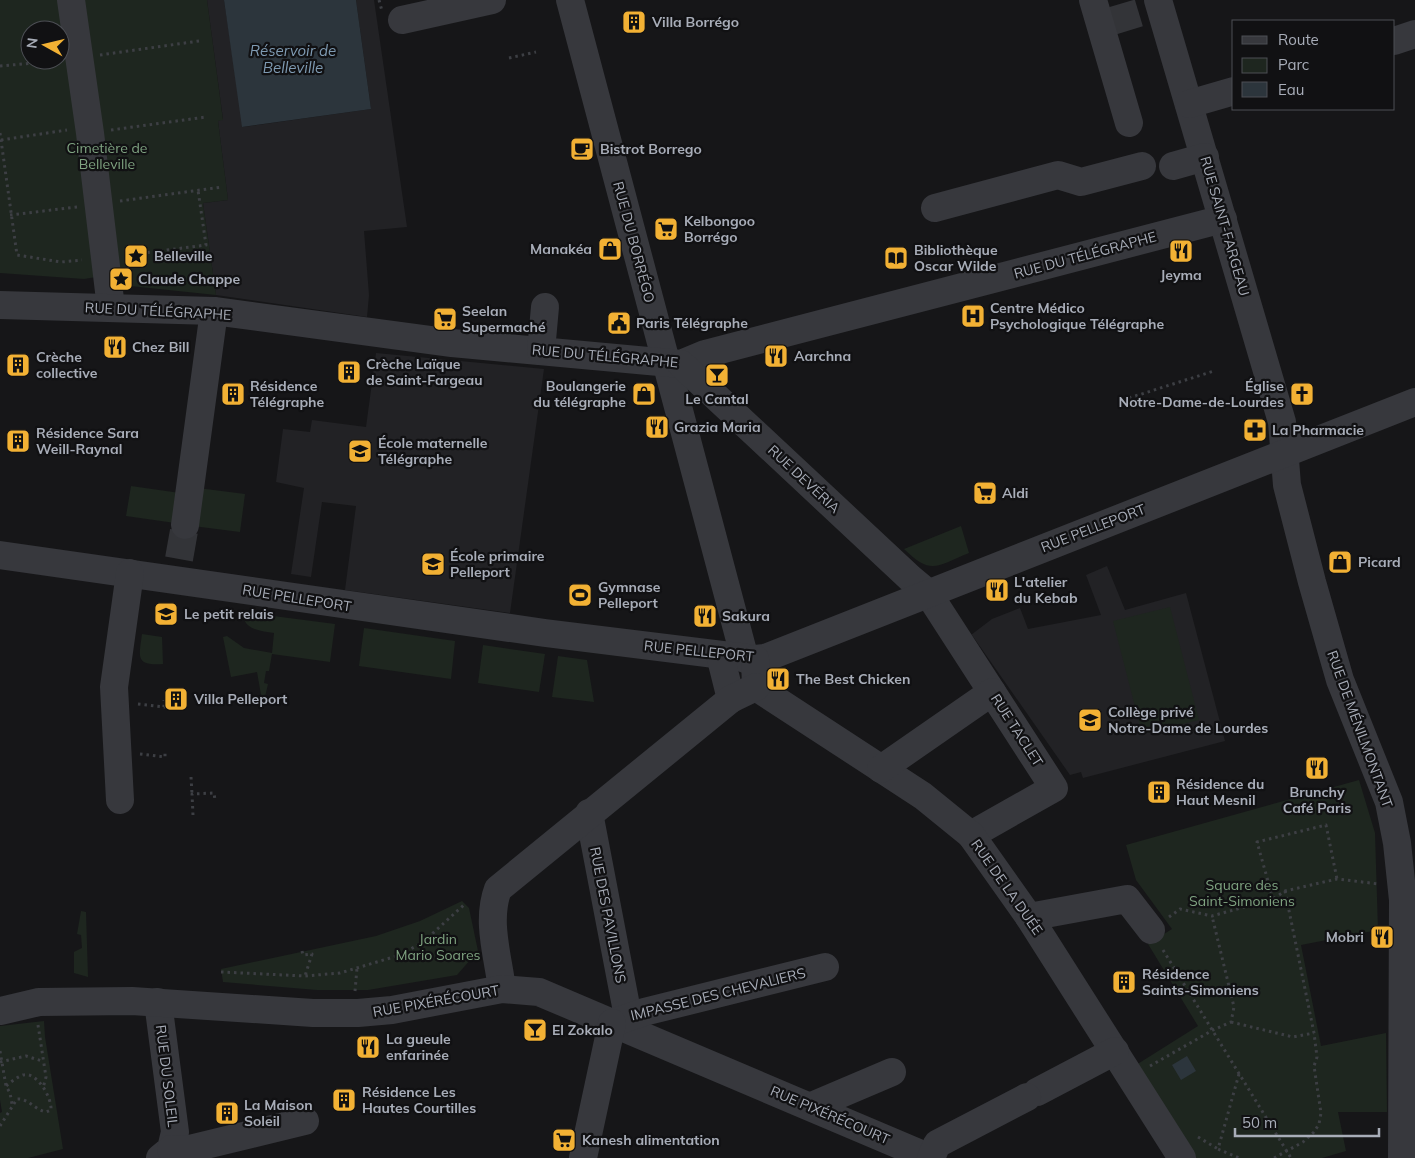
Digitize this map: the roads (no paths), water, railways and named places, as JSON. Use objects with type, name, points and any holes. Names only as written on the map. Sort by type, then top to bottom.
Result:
[{"type":"street","points":[[71,0],[90,130],[111,308]]},
{"type":"street","points":[[402,20],[492,0]]},
{"type":"street","name":"RUE DU BORRÉGO","points":[[570,0],[674,363],[740,657]]},
{"type":"street","name":"RUE SAINT-FARGEAU","points":[[1153,6],[1189,104],[1223,219],[1282,422],[1284,454]]},
{"type":"street","points":[[1102,15],[1129,123]]},
{"type":"street","points":[[1395,41],[1415,34]]},
{"type":"street","points":[[1189,104],[1232,92]]},
{"type":"street","points":[[1173,166],[1204,157]]},
{"type":"street","points":[[935,208],[1058,175],[1081,182],[1142,166]]},
{"type":"street","name":"RUE DU TÉLÉGRAPHE","points":[[0,305],[214,311],[452,343],[674,363],[1223,219]]},
{"type":"street","points":[[541,351],[545,307]]},
{"type":"street","points":[[185,524],[214,311]]},
{"type":"street","name":"RUE DEVÉRIA","points":[[674,363],[928,593]]},
{"type":"street","name":"RUE PELLEPORT","points":[[0,555],[343,606],[740,657],[766,658],[1415,402]]},
{"type":"street","name":"RUE DE MÉNILMONTANT","points":[[1284,454],[1287,485],[1340,680],[1389,802],[1409,897],[1402,1158]]},
{"type":"street","points":[[120,800],[114,687],[130,573]]},
{"type":"street","name":"RUE TACLET","points":[[928,593],[1054,788],[971,835]]},
{"type":"street","points":[[502,989],[492,921],[493,903],[498,889],[730,699],[756,687],[740,657]]},
{"type":"street","points":[[730,699],[740,657]]},
{"type":"street","name":"RUE DE LA DUÉE","points":[[756,687],[923,796],[971,835],[1029,917],[1182,1158]]},
{"type":"street","points":[[881,768],[992,692]]},
{"type":"street","name":"RUE DES PAVILLONS","points":[[583,1158],[619,1020],[626,1006],[589,813]]},
{"type":"street","points":[[1029,917],[1127,899],[1151,930]]},
{"type":"street","name":"IMPASSE DES CHEVALIERS","points":[[619,1020],[826,967]]},
{"type":"street","name":"RUE PIXÉRÉCOURT","points":[[0,1011],[39,1002],[158,1002],[313,1013],[358,1013],[392,1010],[502,989],[539,992],[619,1020],[930,1158]]},
{"type":"street","name":"RUE DU SOLEIL","points":[[158,1002],[175,1132],[166,1153]]},
{"type":"street","points":[[930,1158],[936,1144],[1115,1051]]},
{"type":"street","points":[[812,1106],[892,1072]]},
{"type":"street","name":"RUE DU SOLEIL","points":[[166,1153],[305,1121]]},
{"type":"water","name":"Réservoir de Belleville","points":[[224,0],[356,0],[371,109],[242,127]]},
{"type":"water","points":[[1187,1056],[1196,1071],[1181,1080],[1172,1065]]},
{"type":"tunnel","points":[[1112,21],[1142,12]]},
{"type":"tunnel","points":[[179,559],[185,525]]},
{"type":"place","name":"Villa Borrégo","points":[[634,22]]},
{"type":"place","name":"Bistrot Borrego","points":[[582,149]]},
{"type":"place","name":"Kelbongoo Borrégo","points":[[666,229]]},
{"type":"place","name":"Manakéa","points":[[610,249]]},
{"type":"place","name":"Jeyma","points":[[1181,251]]},
{"type":"place","name":"Belleville","points":[[136,256]]},
{"type":"place","name":"Bibliothèque Oscar Wilde","points":[[896,258]]},
{"type":"place","name":"Claude Chappe","points":[[121,279]]},
{"type":"place","name":"Centre Médico Psychologique Télégraphe","points":[[973,316]]},
{"type":"place","name":"Seelan Supermaché","points":[[445,319]]},
{"type":"place","name":"Paris Télégraphe","points":[[619,323]]},
{"type":"place","name":"Chez Bill","points":[[115,347]]},
{"type":"place","name":"Aarchna","points":[[776,356]]},
{"type":"place","name":"Crèche collective","points":[[18,365]]},
{"type":"place","name":"Crèche Laïque de Saint-Fargeau","points":[[349,372]]},
{"type":"place","name":"Le Cantal","points":[[717,375]]},
{"type":"place","name":"Résidence Télégraphe","points":[[233,394]]},
{"type":"place","name":"Boulangerie du télégraphe","points":[[644,394]]},
{"type":"place","name":"Église Notre-Dame-de-Lourdes","points":[[1302,394]]},
{"type":"place","name":"Grazia Maria","points":[[657,427]]},
{"type":"place","name":"La Pharmacie","points":[[1255,430]]},
{"type":"place","name":"Résidence Sara Weill-Raynal","points":[[18,441]]},
{"type":"place","name":"École maternelle Télégraphe","points":[[360,451]]},
{"type":"place","name":"Aldi","points":[[985,493]]},
{"type":"place","name":"Picard","points":[[1340,562]]},
{"type":"place","name":"École primaire Pelleport","points":[[433,564]]},
{"type":"place","name":"L'atelier du Kebab","points":[[997,590]]},
{"type":"place","name":"Gymnase Pelleport","points":[[580,595]]},
{"type":"place","name":"Le petit relais","points":[[166,614]]},
{"type":"place","name":"Sakura","points":[[705,616]]},
{"type":"place","name":"The Best Chicken","points":[[778,679]]},
{"type":"place","name":"Villa Pelleport","points":[[176,699]]},
{"type":"place","name":"Collège privé Notre-Dame de Lourdes","points":[[1090,720]]},
{"type":"place","name":"Brunchy Café Paris","points":[[1317,768]]},
{"type":"place","name":"Résidence du Haut Mesnil","points":[[1159,792]]},
{"type":"place","name":"Mobri","points":[[1382,937]]},
{"type":"place","name":"Résidence Saints-Simoniens","points":[[1124,982]]},
{"type":"place","name":"El Zokalo","points":[[535,1030]]},
{"type":"place","name":"La gueule enfarinée","points":[[368,1047]]},
{"type":"place","name":"Résidence Les Hautes Courtilles","points":[[344,1100]]},
{"type":"place","name":"La Maison Soleil","points":[[227,1113]]},
{"type":"place","name":"Kanesh alimentation","points":[[564,1140]]},
{"type":"park label","name":"Cimetière de Belleville","points":[[107,156]]},
{"type":"park label","name":"Square des Saint-Simoniens","points":[[1242,894]]},
{"type":"park label","name":"Jardin Mario Soares","points":[[438,948]]}]
